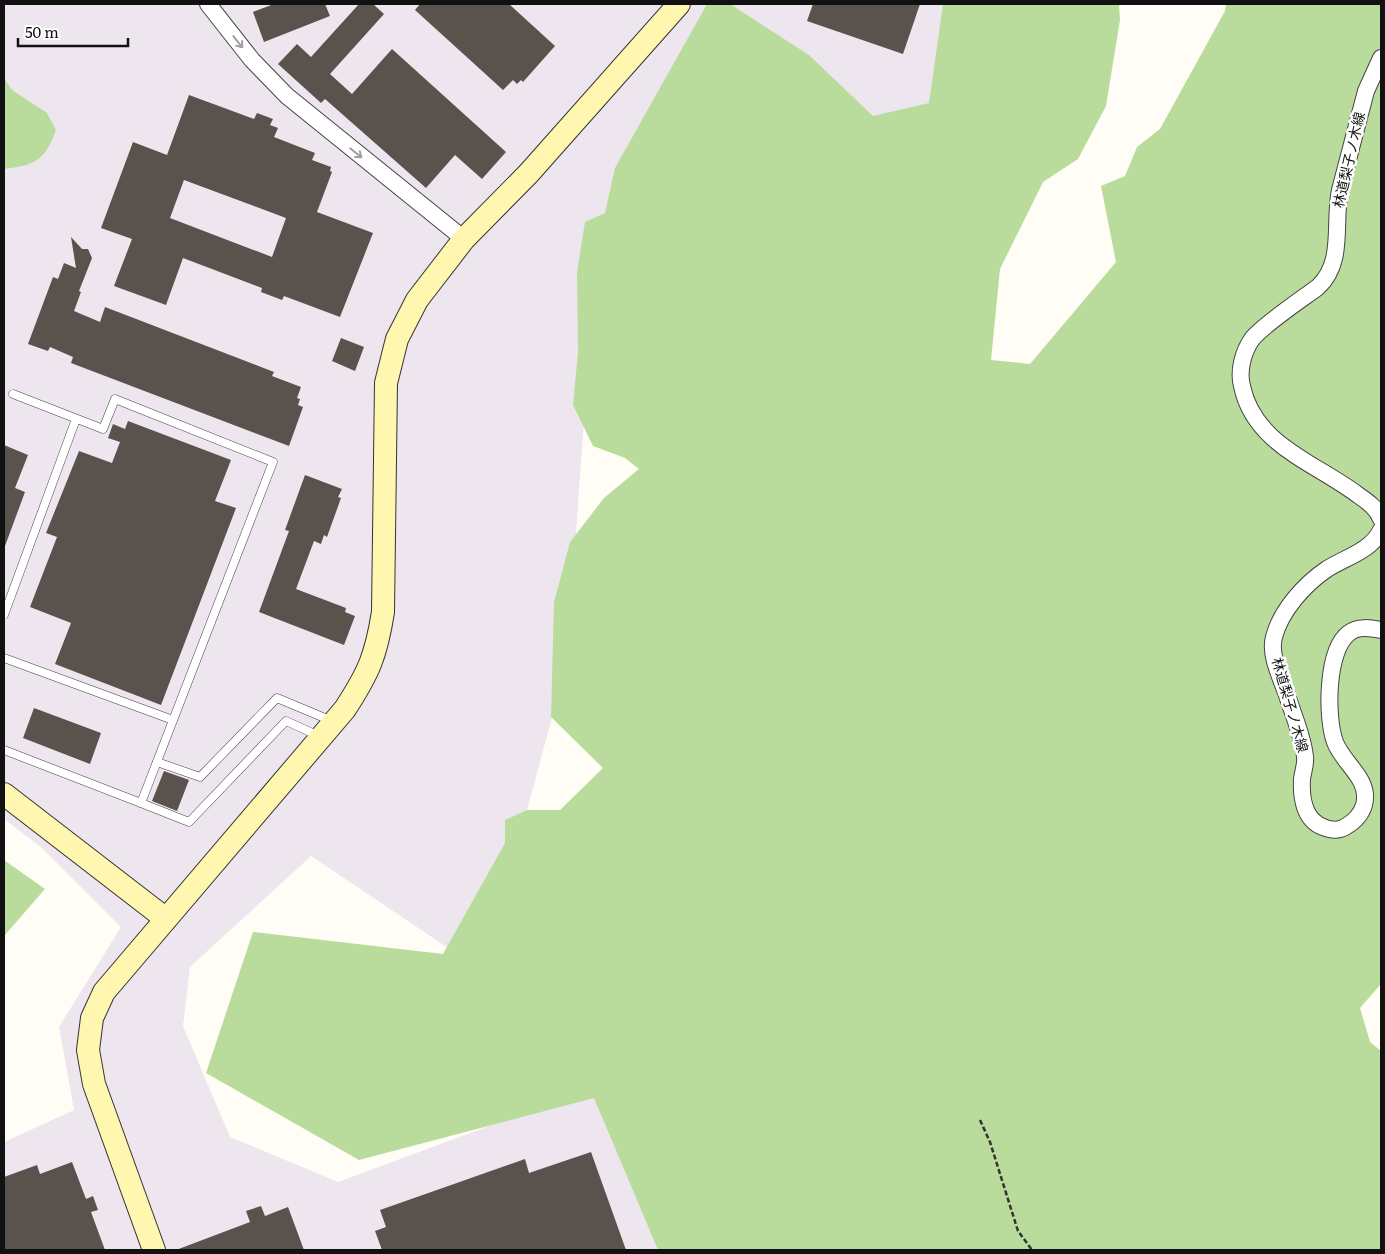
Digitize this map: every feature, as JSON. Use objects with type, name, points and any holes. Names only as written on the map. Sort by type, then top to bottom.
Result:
[{"type":"street","points":[[208,4],[252,60],[287,96],[464,239]]},
{"type":"street","points":[[154,1250],[94,1084],[88,1050],[92,1018],[104,992],[328,729],[365,678],[377,648],[383,612],[386,383],[397,339],[417,300],[464,239],[529,173],[679,4]]},
{"type":"street","name":"林道梨子ノ木線","points":[[1381,58],[1366,91],[1340,190],[1337,205],[1334,267],[1327,279],[1318,287],[1253,338],[1244,353],[1240,380],[1251,412],[1260,425],[1281,446],[1349,488],[1377,509],[1381,519]]},
{"type":"street","name":"林道梨子ノ木線","points":[[1381,530],[1369,546],[1327,570],[1305,588],[1286,611],[1274,638],[1275,660],[1303,743],[1306,759],[1302,778],[1302,798],[1306,810],[1313,821],[1322,827],[1340,829],[1353,822],[1359,817],[1365,799],[1365,792],[1359,776],[1347,762],[1335,742],[1331,724],[1328,699],[1339,646],[1349,633],[1359,628],[1381,630]]},
{"type":"street","points":[[4,794],[166,919]]},
{"type":"lane","points":[[13,394],[103,428],[115,400],[273,462],[141,803]]},
{"type":"lane","points":[[4,615],[76,418]]},
{"type":"lane","points":[[4,658],[173,720]]},
{"type":"lane","points":[[157,762],[200,777],[277,698],[328,729]]},
{"type":"lane","points":[[4,750],[188,822],[286,721],[328,729]]},
{"type":"path","points":[[980,1120],[990,1142],[1018,1231],[1032,1250]]},
{"type":"shaded area","points":[[4,4],[957,4],[947,114],[597,271],[567,662],[523,825],[460,956],[311,856],[190,967],[183,1026],[230,1137],[338,1182],[608,1082],[676,1250],[4,1250],[4,1142],[74,1110],[59,1027],[121,927],[41,847],[4,819]]},
{"type":"green space","points":[[707,4],[730,4],[809,55],[873,116],[929,103],[943,4],[1119,4],[1120,20],[1106,106],[1078,159],[1043,182],[1000,269],[991,360],[1030,364],[1116,262],[1101,186],[1125,176],[1137,147],[1160,129],[1225,11],[1226,4],[1381,4],[1381,984],[1360,1008],[1370,1042],[1381,1051],[1381,1250],[658,1250],[594,1098],[359,1160],[206,1073],[253,932],[443,954],[505,843],[505,820],[527,810],[560,810],[603,768],[551,717],[554,602],[570,542],[604,498],[639,469],[625,458],[593,446],[573,405],[578,352],[577,272],[585,222],[605,213],[615,168]]},
{"type":"green space","points":[[4,78],[12,90],[47,113],[56,130],[47,149],[37,160],[24,166],[4,169]]},
{"type":"green space","points":[[4,860],[45,889],[4,936]]},
{"type":"building","points":[[274,4],[325,4],[330,16],[264,42],[253,12]]},
{"type":"building","points":[[359,4],[373,4],[384,14],[330,74],[352,94],[392,49],[506,152],[482,179],[455,155],[426,188],[325,99],[321,103],[278,64],[297,44],[311,57]]},
{"type":"building","points":[[420,4],[509,4],[555,46],[523,82],[521,80],[517,84],[513,80],[503,90],[415,10]]},
{"type":"building","points":[[813,4],[920,4],[903,54],[807,21]]},
{"type":"building","points":[[189,95],[254,119],[257,113],[273,119],[270,125],[278,128],[274,137],[315,153],[312,160],[331,167],[330,171],[332,172],[317,212],[373,233],[340,317],[284,296],[282,300],[261,292],[262,288],[183,258],[166,305],[114,286],[132,239],[101,228],[133,142],[167,155]],"holes":[[[184,180],[286,218],[272,257],[170,218]]]},
{"type":"building","points":[[71,237],[82,249],[88,249],[92,258],[79,291],[81,292],[74,311],[100,322],[105,307],[274,372],[272,376],[301,387],[297,398],[300,399],[298,405],[303,407],[289,446],[71,363],[73,357],[50,347],[48,351],[28,344],[53,277],[58,279],[64,263],[76,268]]},
{"type":"building","points":[[341,338],[364,347],[355,371],[332,361]]},
{"type":"building","points":[[128,421],[231,460],[215,501],[236,508],[161,705],[55,664],[71,623],[30,607],[57,537],[46,533],[79,451],[112,463],[120,442],[108,438],[113,424],[125,429]]},
{"type":"building","points":[[4,445],[28,455],[15,488],[25,492],[5,546]]},
{"type":"building","points":[[305,475],[342,489],[338,497],[341,498],[327,537],[324,535],[321,544],[314,541],[296,589],[346,608],[345,612],[355,616],[344,645],[259,612],[289,531],[285,530]]},
{"type":"building","points":[[34,708],[101,733],[90,764],[23,738]]},
{"type":"building","points":[[164,771],[189,780],[177,811],[152,801]]},
{"type":"building","points":[[591,1152],[626,1250],[382,1250],[375,1231],[386,1227],[380,1210],[525,1159],[529,1173]]},
{"type":"building","points":[[72,1162],[86,1199],[93,1196],[98,1210],[91,1212],[105,1250],[4,1250],[4,1177],[37,1165],[40,1174]]},
{"type":"building","points":[[261,1206],[265,1216],[288,1207],[304,1250],[176,1250],[250,1222],[246,1211]]}]
